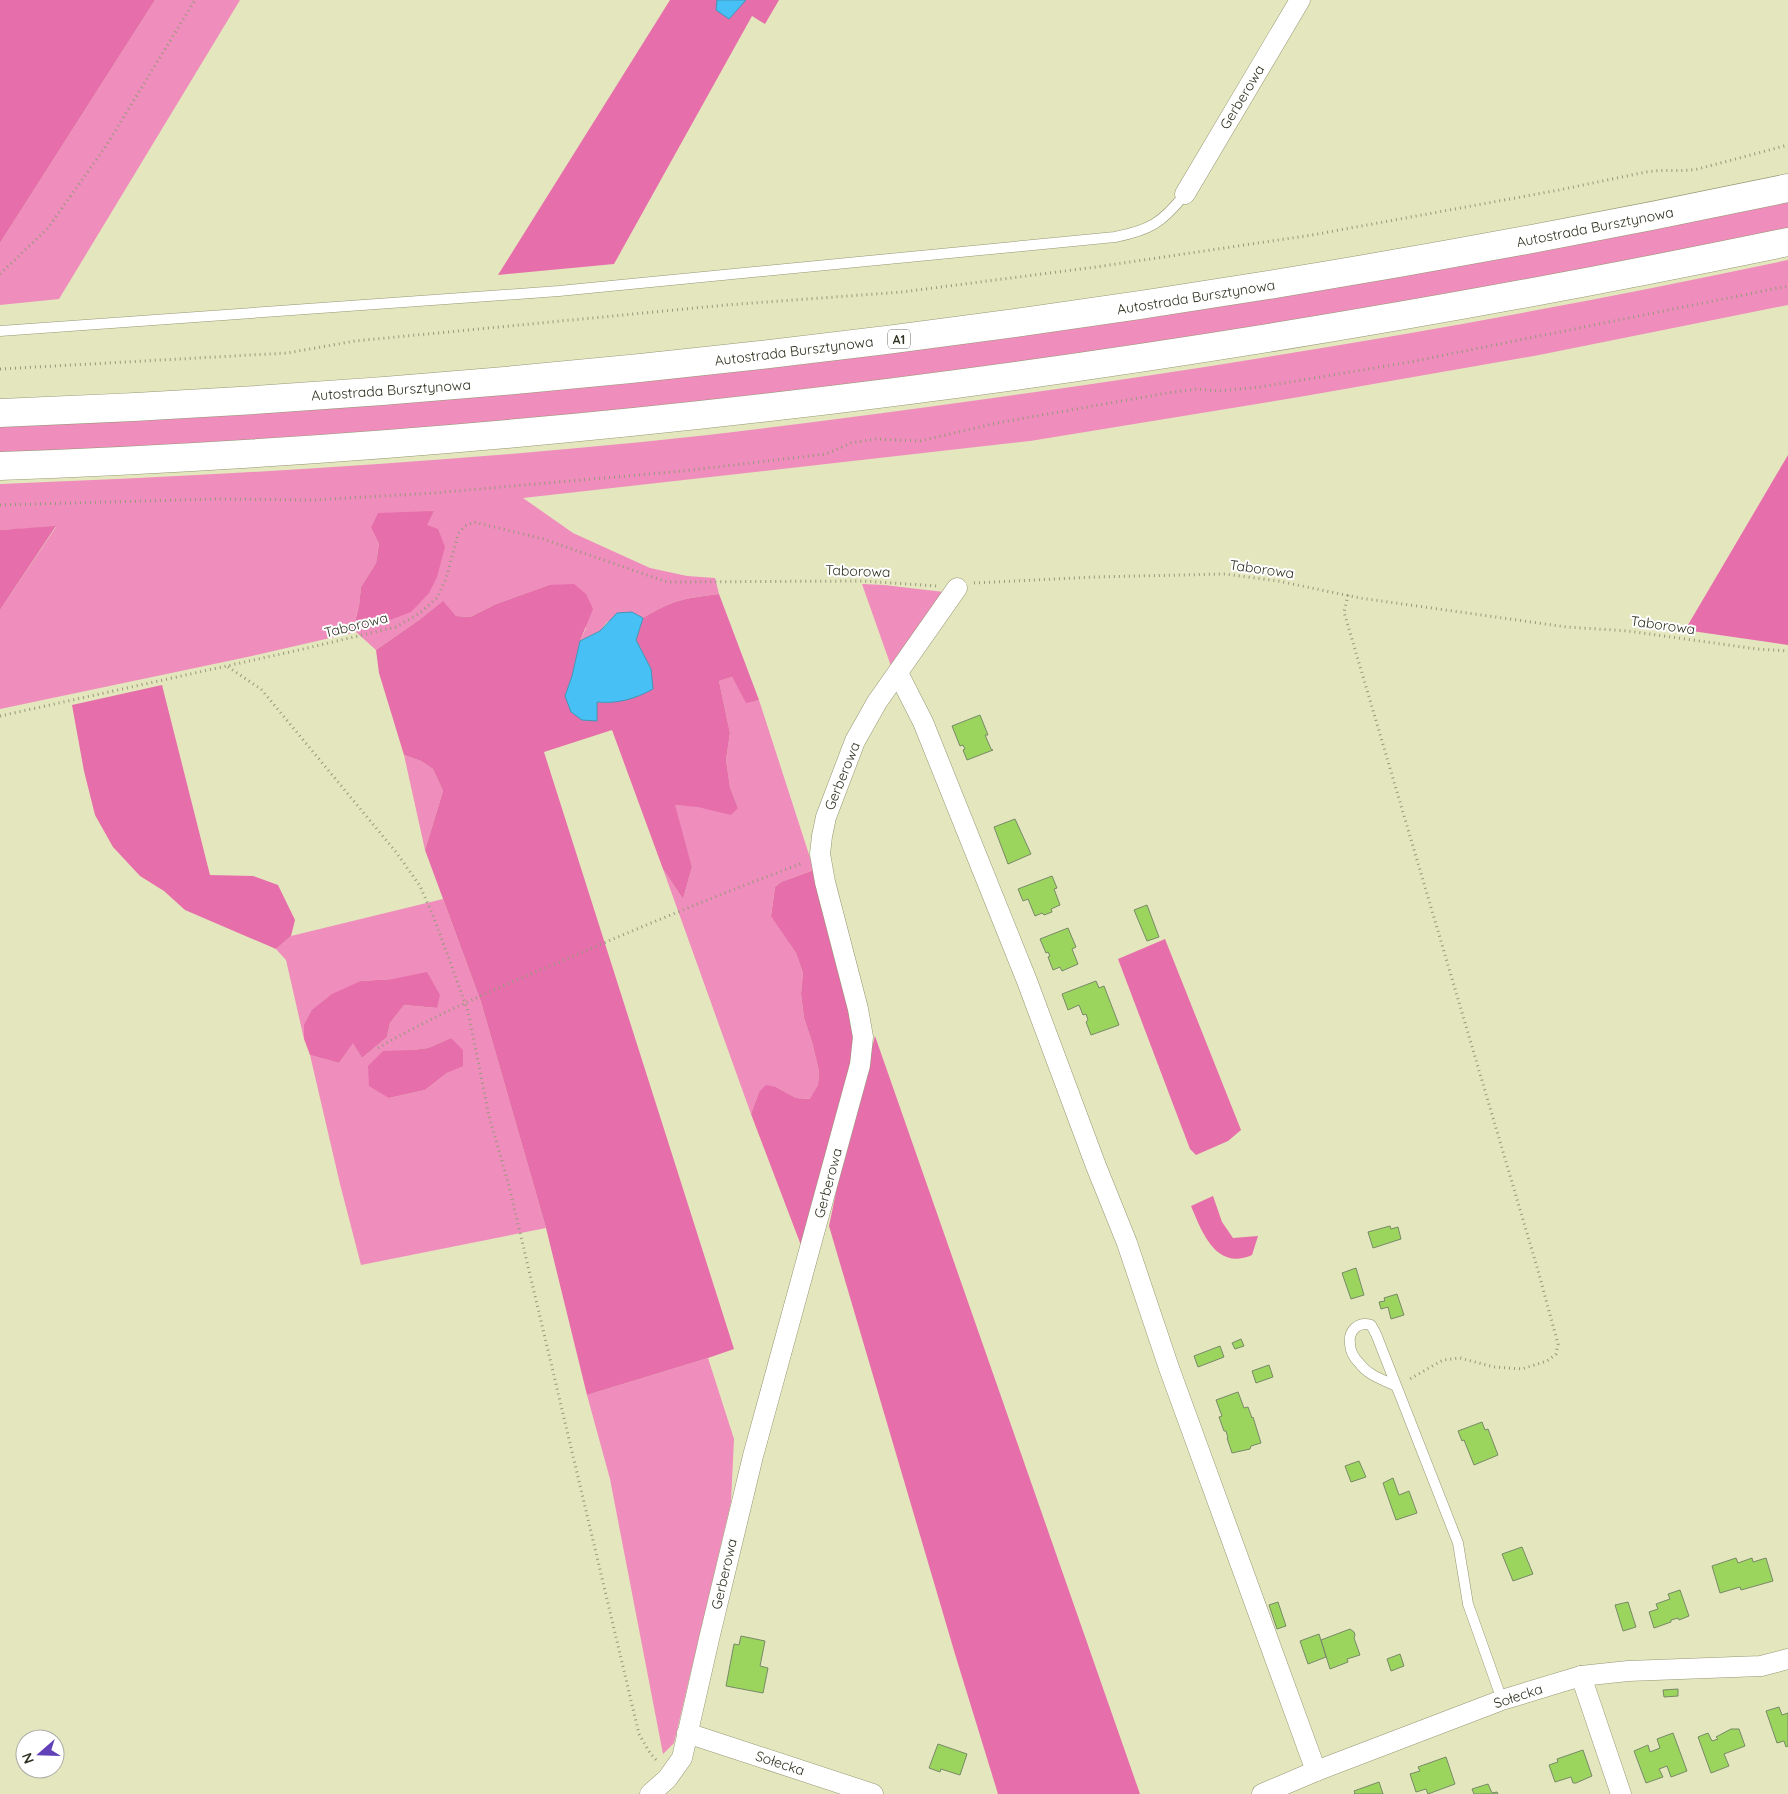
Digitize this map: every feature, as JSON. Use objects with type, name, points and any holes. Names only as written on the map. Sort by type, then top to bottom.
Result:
[{"type":"highway","name":"Autostrada Bursztynowa","points":[[0,413],[167,405],[428,388],[562,376],[920,336],[1242,290],[1426,259],[1788,188]]},
{"type":"highway","points":[[0,466],[285,451],[443,439],[726,413],[856,398],[1042,373],[1466,305],[1788,242]]},
{"type":"street","name":"Gerberowa","points":[[1184,194],[1300,0]]},
{"type":"street","name":"Gerberowa","points":[[650,1794],[670,1783],[682,1758],[753,1456],[860,1065],[863,1037],[858,1008],[825,882],[821,858],[822,836],[826,816],[855,741],[877,702],[957,588]]},
{"type":"street","points":[[898,673],[923,722],[1031,990],[1096,1166],[1127,1243],[1169,1368],[1316,1771]]},
{"type":"street","name":"Sołecka","points":[[1262,1794],[1316,1771],[1502,1700],[1581,1676],[1628,1671],[1761,1666],[1788,1659]]},
{"type":"street","points":[[1581,1676],[1621,1794]]},
{"type":"street","name":"Sołecka","points":[[688,1733],[873,1794]]},
{"type":"lane","points":[[0,331],[559,291],[1115,238],[1138,232],[1162,220],[1184,194]]},
{"type":"lane","points":[[1396,1386],[1372,1375],[1361,1366],[1354,1356],[1350,1344],[1351,1334],[1356,1327],[1365,1323],[1371,1325],[1396,1386],[1458,1543],[1468,1604],[1502,1700]]},
{"type":"path","points":[[0,274],[48,228],[101,154],[195,0]]},
{"type":"path","points":[[0,369],[287,353],[355,341],[726,306],[902,292],[1106,266],[1312,235],[1550,192],[1652,171],[1698,169],[1788,145]]},
{"type":"path","points":[[0,505],[216,499],[314,500],[434,494],[683,471],[826,454],[851,443],[876,439],[920,441],[997,423],[1167,393],[1197,389],[1219,391],[1260,388],[1410,362],[1788,286]]},
{"type":"path","name":"Taborowa","points":[[0,716],[396,627],[420,613],[437,598],[446,579],[458,534],[465,526],[474,522],[543,539],[666,582],[863,581],[957,588],[965,583],[1095,577],[1226,574],[1270,580],[1348,595],[1567,627],[1628,631],[1757,649],[1788,651]]},
{"type":"path","points":[[1348,595],[1344,612],[1558,1344],[1556,1354],[1547,1361],[1522,1369],[1494,1367],[1460,1358],[1444,1360],[1396,1386]]},
{"type":"path","points":[[227,666],[261,689],[396,852],[423,894],[434,918],[468,1011],[489,1116],[511,1191],[639,1734],[670,1783]]},
{"type":"path","points":[[378,1048],[414,1027],[465,1002],[762,878],[821,858]]},
{"type":"shaded area","points":[[0,0],[155,0],[0,243]]},
{"type":"shaded area","points":[[155,0],[240,0],[59,299],[0,305],[0,243]]},
{"type":"shaded area","points":[[670,0],[779,0],[765,24],[752,16],[614,264],[498,275]]},
{"type":"shaded area","points":[[1788,199],[1788,230],[1529,282],[1153,345],[748,399],[398,432],[0,455],[0,424],[395,401]]},
{"type":"shaded area","points":[[1788,260],[1788,305],[1539,355],[1030,441],[523,498],[573,533],[650,568],[687,576],[715,578],[719,594],[680,601],[662,607],[643,618],[632,612],[607,622],[600,631],[580,641],[586,628],[549,585],[496,604],[470,617],[456,616],[442,602],[376,650],[356,632],[0,709],[0,610],[56,527],[0,530],[0,484],[241,473],[402,462],[562,450],[730,432],[862,416],[1193,369],[1491,319]],"holes":[[[434,511],[353,628],[359,606],[361,587],[376,563],[379,544],[371,528]]]},
{"type":"shaded area","points":[[1788,455],[1788,645],[1685,630]]},
{"type":"shaded area","points":[[434,511],[427,525],[438,529],[445,547],[437,577],[429,593],[411,612],[382,623],[353,629],[359,606],[361,587],[376,563],[379,544],[371,528],[378,513]]},
{"type":"shaded area","points":[[56,526],[0,610],[0,530]]},
{"type":"shaded area","points":[[574,584],[586,594],[593,609],[580,641],[565,696],[597,721],[596,702],[608,703],[651,669],[636,640],[643,618],[671,604],[707,595],[719,594],[759,700],[746,703],[732,677],[719,681],[730,733],[726,760],[730,787],[738,808],[731,815],[698,807],[675,805],[692,867],[683,899],[663,869],[612,730],[544,752],[734,1349],[587,1395],[546,1228],[481,1002],[425,850],[443,791],[433,769],[421,761],[404,755],[379,673],[376,650],[443,601],[456,616],[470,617],[496,604],[549,585]]},
{"type":"shaded area","points":[[862,584],[944,592],[892,669]]},
{"type":"shaded area","points":[[732,677],[746,702],[759,700],[814,870],[781,882],[775,887],[771,915],[796,953],[803,973],[801,994],[804,1018],[819,1071],[818,1085],[811,1099],[796,1098],[776,1087],[759,1092],[751,1114],[663,869],[683,899],[692,867],[674,805],[738,808],[730,787],[726,760],[730,733],[719,681]]},
{"type":"shaded area","points":[[162,685],[210,875],[253,876],[278,885],[295,920],[291,936],[276,949],[185,910],[164,891],[140,876],[113,847],[95,815],[84,771],[72,705]]},
{"type":"shaded area","points":[[404,755],[421,761],[433,769],[443,791],[425,850]]},
{"type":"shaded area","points":[[814,870],[853,1013],[854,1064],[802,1248],[751,1114],[759,1092],[766,1085],[776,1087],[796,1098],[810,1099],[818,1085],[819,1071],[804,1018],[801,994],[803,973],[796,953],[771,916],[775,887],[781,882]]},
{"type":"shaded area","points":[[443,899],[481,1002],[546,1228],[361,1265],[310,1055],[339,1063],[353,1042],[362,1058],[387,1037],[390,1023],[404,1005],[437,1008],[393,979],[361,981],[304,1025],[304,1039],[286,960],[276,949],[291,936]],"holes":[[[451,1038],[463,1065],[447,1073],[425,1090],[389,1098],[412,1050],[428,1048]]]},
{"type":"shaded area","points":[[1165,939],[1241,1130],[1228,1141],[1196,1155],[1190,1149],[1118,959]]},
{"type":"shaded area","points":[[427,972],[440,995],[437,1008],[404,1005],[390,1023],[387,1037],[362,1058],[353,1043],[339,1063],[310,1055],[304,1039],[304,1025],[312,1010],[332,994],[361,981],[393,979]]},
{"type":"shaded area","points":[[875,1036],[1140,1794],[998,1794],[829,1226],[842,1163]]},
{"type":"shaded area","points":[[451,1038],[463,1050],[463,1066],[447,1073],[425,1090],[389,1098],[369,1086],[368,1066],[383,1051],[428,1048]]},
{"type":"shaded area","points":[[1213,1196],[1222,1222],[1233,1238],[1258,1236],[1252,1255],[1239,1259],[1229,1258],[1212,1246],[1206,1237],[1191,1206]]},
{"type":"shaded area","points":[[708,1358],[734,1439],[731,1502],[674,1743],[663,1754],[610,1479],[587,1395]]},
{"type":"water","points":[[717,0],[746,0],[729,19],[716,10]]},
{"type":"water","points":[[632,612],[643,618],[636,640],[651,669],[653,689],[626,700],[597,702],[597,721],[582,720],[571,712],[565,696],[580,641],[600,631],[617,613]]},
{"type":"building","points":[[980,715],[988,735],[985,735],[993,750],[967,760],[963,750],[965,749],[963,745],[960,746],[952,726]]},
{"type":"building","points":[[1015,819],[1031,854],[1008,864],[994,827]]},
{"type":"building","points":[[1052,876],[1057,888],[1054,889],[1060,905],[1051,909],[1052,912],[1035,916],[1028,899],[1023,901],[1018,889]]},
{"type":"building","points":[[1147,905],[1159,937],[1147,941],[1134,910]]},
{"type":"building","points":[[1068,928],[1076,947],[1072,949],[1078,964],[1062,971],[1060,967],[1053,970],[1048,957],[1050,956],[1048,952],[1046,953],[1040,939]]},
{"type":"building","points":[[1096,981],[1099,988],[1104,986],[1119,1025],[1091,1035],[1086,1022],[1088,1020],[1086,1014],[1083,1015],[1079,1005],[1068,1010],[1062,994]]},
{"type":"building","points":[[1390,1226],[1391,1229],[1398,1227],[1401,1239],[1373,1248],[1368,1232]]},
{"type":"building","points":[[1356,1268],[1364,1295],[1351,1299],[1342,1273]]},
{"type":"building","points":[[1397,1294],[1404,1315],[1391,1319],[1388,1307],[1381,1309],[1379,1302],[1385,1301],[1384,1298]]},
{"type":"building","points":[[1241,1339],[1244,1346],[1235,1349],[1232,1343]]},
{"type":"building","points":[[1220,1346],[1224,1357],[1198,1367],[1194,1356]]},
{"type":"building","points":[[1269,1365],[1273,1377],[1256,1383],[1252,1371]]},
{"type":"building","points":[[1238,1392],[1244,1408],[1248,1407],[1253,1417],[1261,1443],[1251,1446],[1250,1449],[1232,1453],[1226,1431],[1224,1431],[1219,1417],[1222,1416],[1216,1400]]},
{"type":"building","points":[[1482,1422],[1485,1430],[1488,1429],[1498,1455],[1474,1465],[1464,1440],[1462,1441],[1458,1431]]},
{"type":"building","points":[[1359,1461],[1366,1477],[1351,1482],[1345,1466]]},
{"type":"building","points":[[1393,1478],[1399,1495],[1409,1491],[1417,1513],[1396,1520],[1383,1483]]},
{"type":"building","points":[[1522,1547],[1533,1574],[1513,1581],[1502,1554]]},
{"type":"building","points":[[1736,1558],[1738,1563],[1752,1558],[1753,1562],[1766,1558],[1773,1581],[1741,1590],[1740,1587],[1720,1593],[1712,1566]]},
{"type":"building","points":[[1680,1590],[1689,1616],[1679,1620],[1678,1618],[1671,1620],[1671,1622],[1654,1628],[1649,1612],[1658,1609],[1656,1604],[1670,1599],[1668,1594]]},
{"type":"building","points":[[1278,1602],[1286,1626],[1277,1629],[1269,1605]]},
{"type":"building","points":[[1628,1602],[1636,1627],[1623,1631],[1615,1605]]},
{"type":"building","points":[[1350,1629],[1354,1632],[1354,1638],[1360,1655],[1347,1659],[1348,1662],[1330,1669],[1321,1640]]},
{"type":"building","points":[[1319,1634],[1326,1657],[1308,1664],[1300,1641]]},
{"type":"building","points":[[741,1636],[765,1641],[760,1666],[768,1668],[763,1693],[726,1686],[734,1644],[739,1645]]},
{"type":"building","points":[[1400,1654],[1404,1666],[1391,1671],[1387,1659]]},
{"type":"building","points":[[1678,1689],[1678,1696],[1664,1697],[1663,1690]]},
{"type":"building","points":[[1779,1707],[1782,1715],[1788,1713],[1788,1746],[1786,1747],[1784,1741],[1777,1743],[1766,1711]]},
{"type":"building","points":[[1731,1729],[1739,1729],[1745,1746],[1724,1754],[1729,1766],[1711,1773],[1698,1737],[1708,1733],[1712,1741],[1718,1739],[1716,1737]]},
{"type":"building","points":[[1673,1733],[1687,1771],[1671,1777],[1667,1766],[1659,1769],[1663,1777],[1646,1783],[1634,1751],[1648,1745],[1650,1752],[1660,1748],[1657,1739]]},
{"type":"building","points":[[938,1744],[967,1754],[960,1775],[941,1769],[940,1772],[929,1768]]},
{"type":"building","points":[[1583,1750],[1592,1776],[1576,1783],[1573,1783],[1571,1777],[1555,1782],[1549,1765],[1558,1762],[1557,1759]]},
{"type":"building","points":[[1446,1757],[1455,1784],[1428,1794],[1426,1789],[1416,1792],[1410,1774],[1420,1771],[1418,1767]]},
{"type":"building","points":[[1379,1782],[1383,1794],[1354,1794],[1354,1791]]},
{"type":"building","points":[[1488,1784],[1492,1793],[1497,1792],[1498,1794],[1474,1794],[1472,1789]]}]
